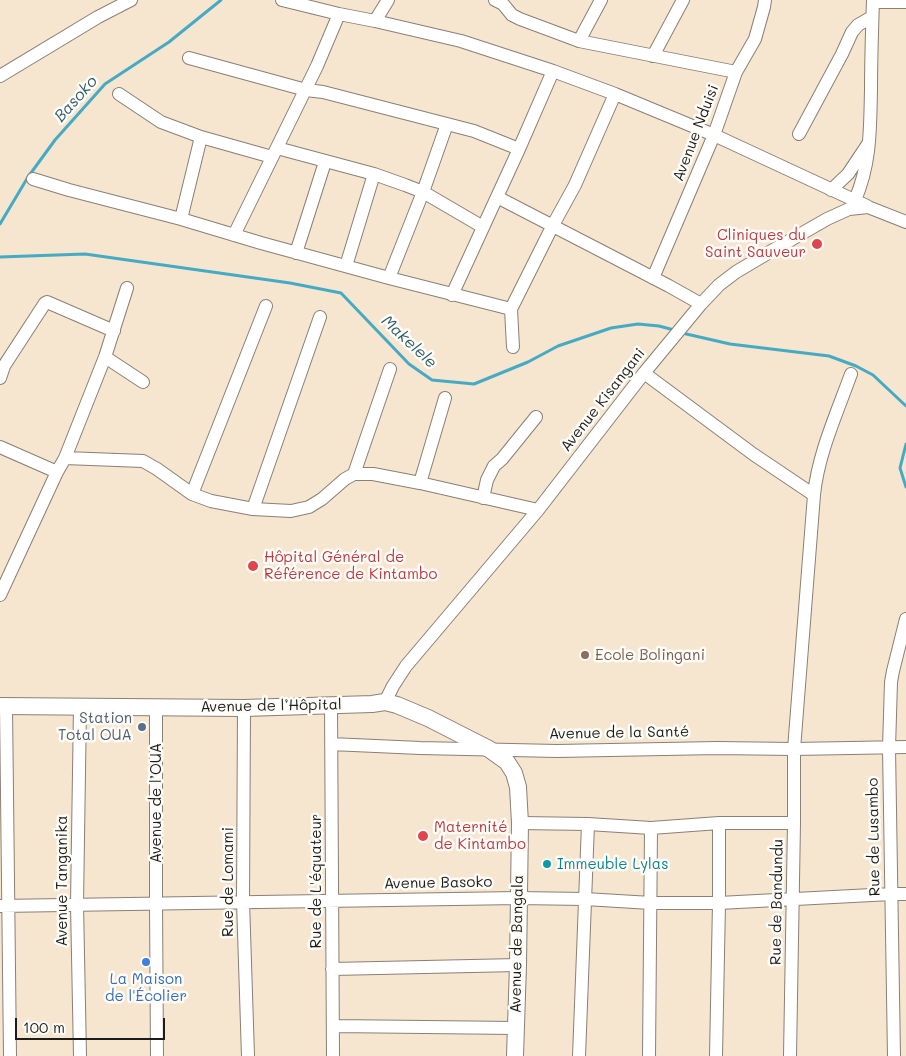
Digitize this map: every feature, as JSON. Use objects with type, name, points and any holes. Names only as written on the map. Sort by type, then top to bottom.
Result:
[{"type":"main road","name":"Avenue de l’Hôpital","points":[[156,707],[244,708],[385,702]]},
{"type":"main road","name":"Avenue de Bangala","points":[[385,702],[421,714],[489,749],[507,762],[514,773],[518,787],[520,823],[515,1056]]},
{"type":"main road","points":[[3,706],[156,707]]},
{"type":"street","points":[[0,76],[98,17],[131,0]]},
{"type":"street","points":[[282,0],[461,41],[553,71],[615,94],[714,135],[868,207],[906,222]]},
{"type":"street","points":[[375,21],[388,0]]},
{"type":"street","points":[[579,41],[601,0]]},
{"type":"street","points":[[653,56],[683,0]]},
{"type":"street","name":"Avenue Nduisi","points":[[654,278],[714,135],[736,72],[755,39],[766,0]]},
{"type":"street","points":[[501,1],[512,15],[579,41],[736,72]]},
{"type":"street","points":[[855,200],[862,186],[868,157],[873,1],[906,2]]},
{"type":"street","points":[[234,235],[306,90],[339,14]]},
{"type":"street","points":[[800,134],[852,32],[858,25],[872,17]]},
{"type":"street","points":[[189,58],[306,90],[323,92],[447,124],[483,134],[519,149]]},
{"type":"street","points":[[452,294],[553,71]]},
{"type":"street","points":[[119,94],[161,122],[201,137],[374,174],[423,192],[483,227]]},
{"type":"street","points":[[513,347],[511,309],[575,185],[615,94]]},
{"type":"street","points":[[390,278],[447,124]]},
{"type":"street","points":[[181,219],[201,137]]},
{"type":"street","points":[[831,190],[848,174],[869,142]]},
{"type":"street","points":[[296,253],[325,162]]},
{"type":"street","points":[[346,266],[374,174]]},
{"type":"street","points":[[33,179],[181,219],[296,253],[511,309]]},
{"type":"street","points":[[497,197],[654,278],[700,304]]},
{"type":"street","name":"Avenue Kisangani","points":[[385,702],[406,666],[538,510],[700,304],[736,272],[768,253],[840,212],[868,207]]},
{"type":"street","points":[[0,595],[65,458],[105,357],[127,288]]},
{"type":"street","points":[[0,378],[4,366],[47,302],[114,331]]},
{"type":"street","points":[[192,494],[266,306]]},
{"type":"street","points":[[253,509],[320,317]]},
{"type":"street","points":[[105,357],[143,382]]},
{"type":"street","points":[[354,474],[390,369]]},
{"type":"street","points":[[644,373],[753,454],[814,495]]},
{"type":"street","name":"Rue de Bandundu","points":[[790,1056],[794,750],[815,478],[851,374]]},
{"type":"street","points":[[420,483],[445,398]]},
{"type":"street","points":[[483,498],[487,480],[494,466],[502,459],[536,417]]},
{"type":"street","points":[[0,447],[57,472]]},
{"type":"street","points":[[65,458],[142,461],[157,469],[192,494],[211,501],[253,509],[291,511],[309,507],[354,474],[373,474],[538,510]]},
{"type":"street","name":"Rue de Lusambo","points":[[894,1056],[889,748],[891,682],[906,618]]},
{"type":"street","name":"Rue de L'équateur","points":[[331,705],[333,1056]]},
{"type":"street","points":[[3,706],[4,906],[10,1056]]},
{"type":"street","name":"Avenue Tanganika","points":[[80,706],[77,904],[80,1056]]},
{"type":"street","name":"Avenue de l’OUA","points":[[156,707],[157,1056]]},
{"type":"street","name":"Rue de Lomami","points":[[244,708],[243,901],[248,1056]]},
{"type":"street","name":"Avenue de la Santé","points":[[332,744],[557,751],[717,748],[794,750],[906,747]]},
{"type":"street","points":[[520,823],[588,824],[651,828],[719,823],[794,823]]},
{"type":"street","points":[[716,1056],[719,823]]},
{"type":"street","points":[[580,1056],[588,824]]},
{"type":"street","points":[[649,1056],[651,828]]},
{"type":"street","name":"Avenue Basoko","points":[[4,906],[518,898],[585,899],[651,903],[719,903],[906,894]]},
{"type":"street","points":[[332,969],[518,965]]},
{"type":"street","points":[[333,1026],[516,1028]]},
{"type":"waterway","name":"Basoko","points":[[0,224],[28,177],[55,140],[105,84],[169,42],[221,0]]},
{"type":"waterway","name":"Makelele","points":[[0,257],[85,254],[290,283],[341,293],[409,364],[432,380],[474,384],[528,362],[558,346],[611,328],[638,324],[674,330]]},
{"type":"waterway","name":"Makelele","points":[[682,333],[730,344],[829,356],[856,366],[873,375],[906,406]]},
{"type":"waterway","name":"Makelele","points":[[906,444],[900,468],[906,487]]},
{"type":"place","name":"Cliniques du Saint Sauveur","points":[[817,244]]},
{"type":"place","name":"Hôpital Général de Référence de Kintambo","points":[[253,566]]},
{"type":"place","name":"Ecole Bolingani","points":[[585,655]]},
{"type":"place","name":"Station Total OUA","points":[[142,727]]},
{"type":"place","name":"Maternité de Kintambo","points":[[423,836]]},
{"type":"place","name":"Immeuble Lylas","points":[[547,864]]},
{"type":"place","name":"La Maison de l'Écolier","points":[[146,962]]}]
